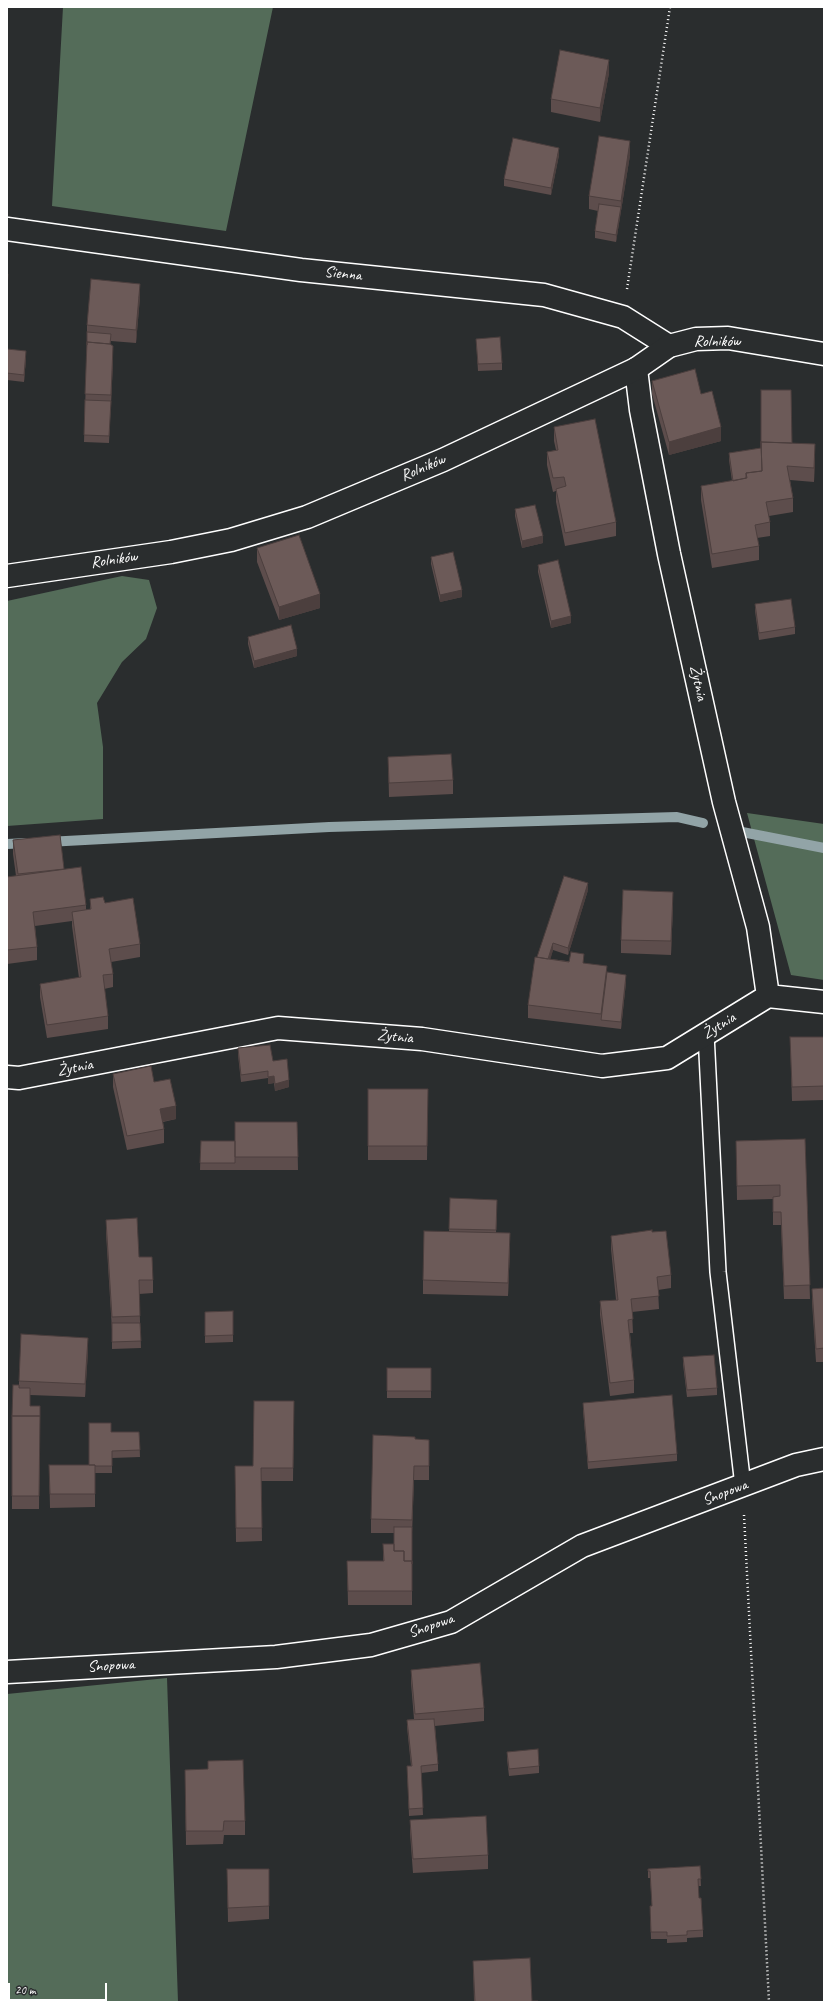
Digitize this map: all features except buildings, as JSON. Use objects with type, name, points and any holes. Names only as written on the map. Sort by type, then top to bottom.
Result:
[{"type":"street","name":"Sienna","points":[[7,229],[301,270],[544,295],[623,318],[669,346]]},
{"type":"street","name":"Rolników","points":[[7,576],[171,552],[231,540],[307,516],[443,460],[636,369],[669,346],[696,339],[728,338],[824,354]]},
{"type":"street","name":"Żytnia","points":[[7,1077],[19,1078],[278,1028],[422,1039],[602,1066],[667,1058],[768,996],[758,927],[724,802],[669,554],[641,410],[636,369]]},
{"type":"street","points":[[768,996],[824,1002]]},
{"type":"street","name":"Snopowa","points":[[7,1672],[276,1657],[371,1645],[451,1622],[582,1546],[796,1466],[824,1459]]},
{"type":"lane","points":[[706,1034],[718,1272],[743,1486]]},
{"type":"path","points":[[623,318],[670,7]]},
{"type":"path","points":[[743,1486],[769,2002]]},
{"type":"green space","points":[[63,7],[273,7],[226,231],[52,206]]},
{"type":"green space","points":[[122,576],[149,580],[157,608],[146,639],[122,662],[97,703],[103,747],[103,819],[7,826],[7,601]]},
{"type":"green space","points":[[747,813],[824,824],[824,980],[791,975]]},
{"type":"green space","points":[[167,1678],[178,2002],[7,2002],[7,1694]]},
{"type":"waterway","points":[[47,842],[329,827],[677,817],[703,823]]},
{"type":"waterway","points":[[742,832],[824,848]]},
{"type":"waterway","points":[[7,844],[27,843]]}]
